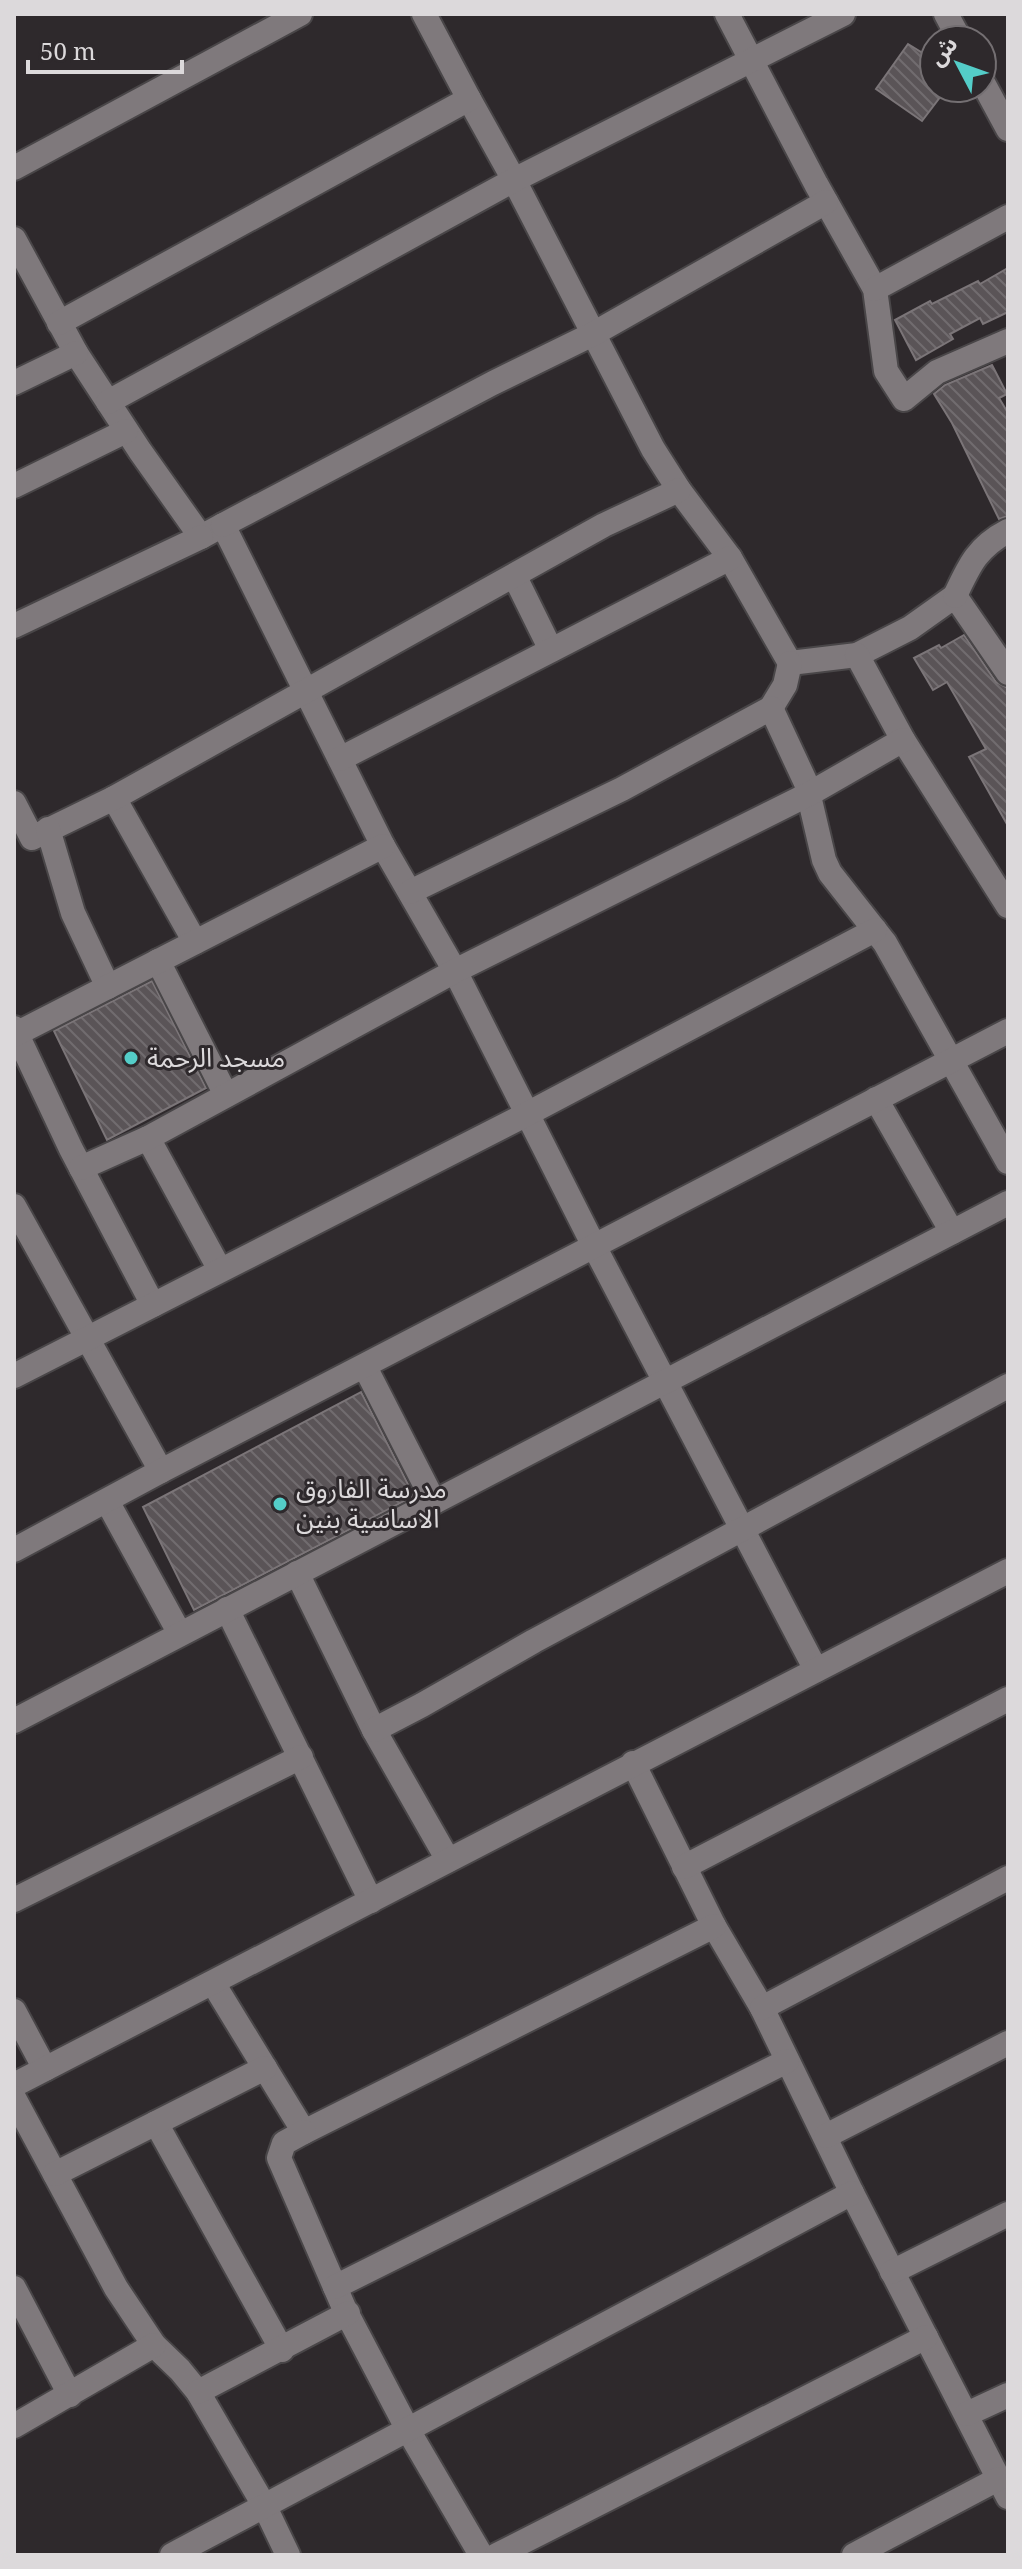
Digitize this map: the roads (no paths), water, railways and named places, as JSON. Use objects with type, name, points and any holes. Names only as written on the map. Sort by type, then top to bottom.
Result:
[{"type":"street","points":[[14,168],[300,14]]},
{"type":"street","points":[[410,892],[622,789],[771,708],[785,685],[790,663],[730,558],[679,490],[653,449],[424,14]]},
{"type":"street","points":[[727,14],[875,289],[886,371],[904,399],[937,372],[1006,346]]},
{"type":"street","points":[[108,402],[514,180],[843,14]]},
{"type":"street","points":[[59,323],[469,99]]},
{"type":"street","points":[[14,626],[201,537],[493,383],[593,334],[826,202]]},
{"type":"street","points":[[875,289],[1008,217]]},
{"type":"street","points":[[14,239],[76,353],[126,431],[201,537]]},
{"type":"street","points":[[14,383],[76,353]]},
{"type":"street","points":[[14,486],[126,431]]},
{"type":"street","points":[[31,839],[114,798],[604,525],[679,490]]},
{"type":"street","points":[[223,525],[383,846],[455,971],[594,1246],[816,1670]]},
{"type":"street","points":[[790,663],[857,655],[910,628],[955,596],[972,560],[983,548],[1008,531]]},
{"type":"street","points":[[340,759],[730,558]]},
{"type":"street","points":[[515,577],[551,650]]},
{"type":"street","points":[[955,596],[1008,673]]},
{"type":"street","points":[[857,655],[903,740],[1005,891]]},
{"type":"street","points":[[771,708],[809,794],[824,860],[830,873],[885,943],[1008,1162]]},
{"type":"street","points":[[81,1168],[148,1138],[455,971],[809,794],[903,740]]},
{"type":"street","points":[[114,798],[195,942]]},
{"type":"street","points":[[14,803],[31,839],[59,874],[73,913],[108,987]]},
{"type":"street","points":[[153,1305],[81,1168],[15,1032],[383,846]]},
{"type":"street","points":[[14,1376],[529,1113],[875,930]]},
{"type":"street","points":[[158,961],[226,1095]]},
{"type":"street","points":[[14,1550],[1008,1031]]},
{"type":"street","points":[[876,1099],[952,1232]]},
{"type":"street","points":[[148,1138],[220,1270]]},
{"type":"street","points":[[14,1721],[1008,1203]]},
{"type":"street","points":[[15,1212],[161,1471]]},
{"type":"street","points":[[365,1367],[434,1502]]},
{"type":"street","points":[[374,1730],[1008,1386]]},
{"type":"street","points":[[107,1501],[180,1634]]},
{"type":"street","points":[[14,2085],[1008,1571]]},
{"type":"street","points":[[297,1573],[374,1730],[448,1860]]},
{"type":"street","points":[[227,1609],[371,1901]]},
{"type":"street","points":[[684,1867],[1008,1699]]},
{"type":"street","points":[[14,1900],[301,1757]]},
{"type":"street","points":[[633,1763],[714,1926],[762,2008],[852,2193],[1003,2488],[854,2555]]},
{"type":"street","points":[[762,2008],[1008,1878]]},
{"type":"street","points":[[481,2555],[408,2430],[335,2287],[279,2158],[284,2143],[714,1926]]},
{"type":"street","points":[[213,1983],[304,2132]]},
{"type":"street","points":[[14,2011],[45,2069]]},
{"type":"street","points":[[826,2136],[1008,2043]]},
{"type":"street","points":[[335,2287],[787,2061]]},
{"type":"street","points":[[55,2174],[265,2068]]},
{"type":"street","points":[[14,2098],[116,2288],[154,2345],[198,2392],[265,2507],[288,2555]]},
{"type":"street","points":[[156,2123],[282,2350]]},
{"type":"street","points":[[172,2555],[852,2193]]},
{"type":"street","points":[[892,2272],[1008,2214]]},
{"type":"street","points":[[14,2288],[70,2395]]},
{"type":"street","points":[[198,2392],[348,2313]]},
{"type":"street","points":[[497,2555],[926,2337]]},
{"type":"street","points":[[14,2426],[154,2345]]},
{"type":"street","points":[[967,2414],[1008,2395]]},
{"type":"place","name":"مسجد الرحمة","points":[[131,1058]]},
{"type":"place","name":"مدرسة الفاروق الاساسية بنين","points":[[280,1504]]}]
